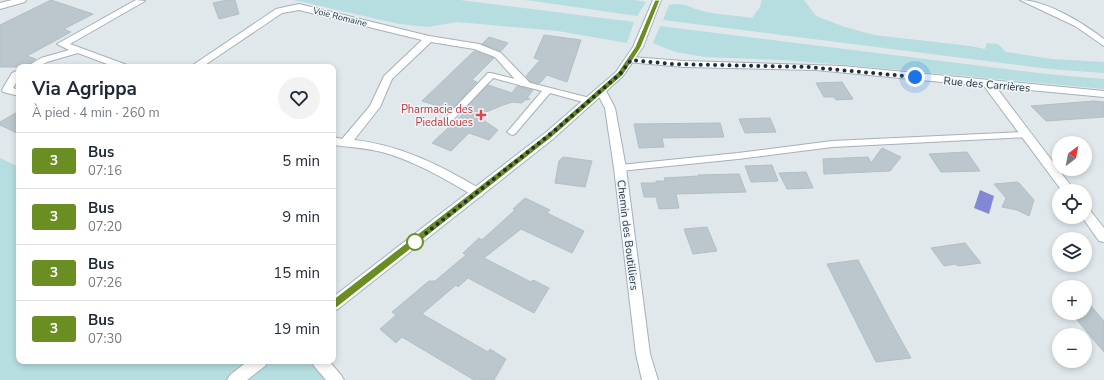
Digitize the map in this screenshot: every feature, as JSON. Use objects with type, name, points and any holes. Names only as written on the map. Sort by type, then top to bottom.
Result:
[{"type":"street","points":[[0,6],[22,0]]},
{"type":"street","points":[[336,303],[478,193],[590,102],[620,74],[631,60],[646,30],[657,0]]},
{"type":"street","points":[[1024,0],[1078,24],[1104,43]]},
{"type":"street","points":[[116,64],[62,44],[141,1]]},
{"type":"street","name":"Voie Romaine","points":[[200,64],[279,11],[299,7],[429,39],[476,46],[498,55],[525,84]]},
{"type":"street","points":[[345,143],[375,106],[388,78],[429,39]]},
{"type":"street","points":[[37,64],[44,60],[78,50]]},
{"type":"street","name":"Rue des Carrières","points":[[631,60],[672,64],[772,65],[842,69],[1104,94]]},
{"type":"street","points":[[16,75],[7,90],[16,92]]},
{"type":"street","points":[[988,84],[1064,184]]},
{"type":"street","name":"Chemin des Boutilliers","points":[[601,91],[610,108],[620,168],[643,354],[650,380]]},
{"type":"street","points":[[336,142],[372,146],[404,155],[446,174],[478,193]]},
{"type":"street","points":[[1092,221],[1104,237]]},
{"type":"street","points":[[235,380],[256,364]]},
{"type":"street","points":[[322,364],[336,380]]},
{"type":"lane","name":"Voie Romaine","points":[[448,120],[491,75],[590,102]]},
{"type":"lane","points":[[512,132],[547,91]]},
{"type":"lane","points":[[620,168],[738,156],[832,144],[1026,135]]},
{"type":"shaded area","points":[[294,0],[460,0],[634,22],[627,43],[558,31],[457,22],[428,27],[399,24]]},
{"type":"shaded area","points":[[526,0],[635,0],[646,2],[637,16]]},
{"type":"shaded area","points":[[762,0],[804,0],[816,16],[845,27],[874,35],[985,49],[987,43],[998,44],[1006,52],[1052,59],[1104,62],[1104,73],[1050,69],[663,20],[669,5],[678,4],[712,13],[752,18],[760,7]]},
{"type":"shaded area","points":[[660,26],[1047,74],[1104,79],[1104,89],[847,65],[782,60],[705,57],[675,52],[653,43]]},
{"type":"shaded area","points":[[0,158],[16,166],[16,364],[317,364],[324,380],[0,380]]},
{"type":"water","points":[[980,190],[994,196],[989,214],[974,208]]},
{"type":"building","points":[[51,0],[93,14],[64,29],[71,32],[27,56],[36,59],[29,64],[16,64],[16,67],[0,67],[0,25]]},
{"type":"building","points":[[235,0],[239,14],[219,19],[213,3]]},
{"type":"building","points":[[544,35],[581,40],[567,82],[547,75],[539,84],[530,81],[526,76],[540,60],[534,58]]},
{"type":"building","points":[[489,37],[508,43],[501,51],[482,44]]},
{"type":"building","points":[[474,51],[494,58],[472,80],[477,82],[451,110],[422,101]]},
{"type":"building","points":[[842,82],[853,99],[836,100],[834,97],[824,97],[816,83]]},
{"type":"building","points":[[488,85],[512,93],[517,86],[533,90],[527,98],[530,99],[525,100],[522,103],[513,102],[477,116],[498,130],[489,140],[469,133],[451,151],[432,143],[463,114],[461,113]]},
{"type":"building","points":[[1094,101],[1104,102],[1104,117],[1046,121],[1031,106]]},
{"type":"building","points":[[16,113],[16,133],[0,125],[0,122]]},
{"type":"building","points":[[770,118],[776,132],[745,133],[739,119]]},
{"type":"building","points":[[720,123],[724,137],[662,138],[664,147],[639,148],[634,124]]},
{"type":"building","points":[[882,148],[901,157],[890,171],[824,174],[823,159],[868,157],[871,163]]},
{"type":"building","points":[[967,152],[980,171],[941,172],[929,154]]},
{"type":"building","points":[[563,157],[592,161],[585,187],[555,183],[559,161]]},
{"type":"building","points":[[772,165],[778,181],[751,182],[745,166]]},
{"type":"building","points":[[806,172],[813,188],[787,189],[779,173]]},
{"type":"building","points":[[739,174],[746,192],[676,194],[679,208],[659,209],[656,197],[644,197],[641,183],[656,183],[656,181],[665,181],[664,178]]},
{"type":"building","points":[[1018,182],[1034,200],[1029,216],[1017,210],[1002,207],[1006,198],[994,184]]},
{"type":"building","points":[[525,198],[550,210],[547,213],[584,231],[572,253],[521,229],[484,258],[531,282],[533,280],[549,288],[534,313],[468,278],[458,287],[456,285],[422,314],[488,352],[490,349],[506,359],[494,380],[474,380],[402,337],[396,343],[380,329],[396,315],[392,312],[429,281],[435,281],[466,255],[463,253],[479,238],[482,240],[515,210],[513,209]]},
{"type":"building","points":[[707,227],[717,251],[693,254],[684,229]]},
{"type":"building","points":[[965,243],[981,263],[959,266],[955,264],[944,266],[931,248]]},
{"type":"building","points":[[858,260],[911,358],[876,362],[827,264]]},
{"type":"building","points":[[1092,307],[1104,321],[1104,352],[1092,338],[1092,328],[1084,328],[1077,320],[1092,320]]},
{"type":"bus line","name":"3","points":[[336,303],[549,136],[590,102],[620,74],[631,60],[638,47],[657,0]]},
{"type":"place","name":"Pharmacie des Piedalloues","points":[[481,115]]},
{"type":"route","points":[[415,242],[590,102],[620,74],[631,60],[672,64],[772,65],[842,69],[915,77]]}]
